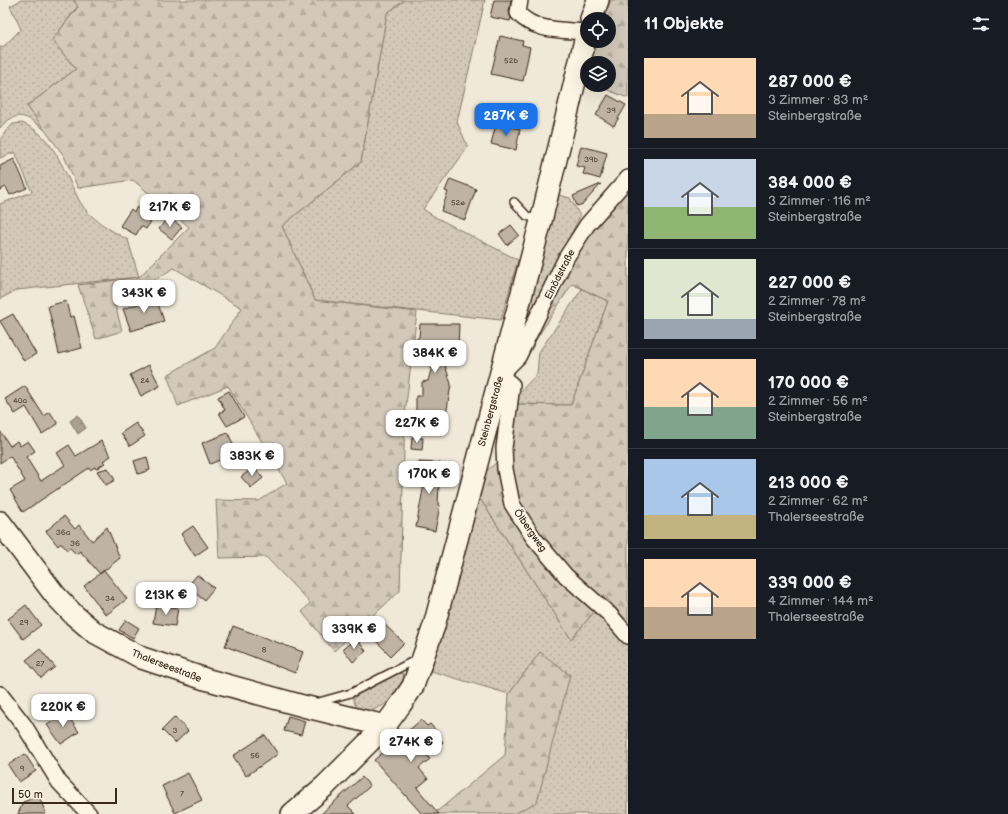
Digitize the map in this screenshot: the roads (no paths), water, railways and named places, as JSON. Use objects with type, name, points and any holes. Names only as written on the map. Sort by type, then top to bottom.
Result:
[{"type":"main road","points":[[594,12],[598,0]]},
{"type":"main road","name":"Steinbergstraße","points":[[292,814],[325,786],[384,726],[401,704],[412,686],[424,656],[434,626],[541,221],[583,48]]},
{"type":"main road","name":"Thalerseestraße","points":[[0,522],[55,595],[74,615],[94,632],[142,658],[205,679],[303,706],[374,722],[384,726]]},
{"type":"street","points":[[520,0],[518,13],[524,19],[540,27],[580,31]]},
{"type":"street","name":"Einödstraße","points":[[500,375],[518,357],[566,258],[586,225],[628,178]]},
{"type":"street","name":"Ölbergweg","points":[[500,375],[512,385],[504,448],[505,469],[512,504],[533,537],[566,576],[609,614],[628,636]]},
{"type":"street","points":[[0,694],[24,725],[59,782],[89,814]]},
{"type":"lane","points":[[514,202],[527,216],[541,221]]},
{"type":"lane","points":[[303,706],[351,693],[409,662],[424,656]]},
{"type":"water","points":[[78,415],[86,428],[78,434],[70,421]]}]
